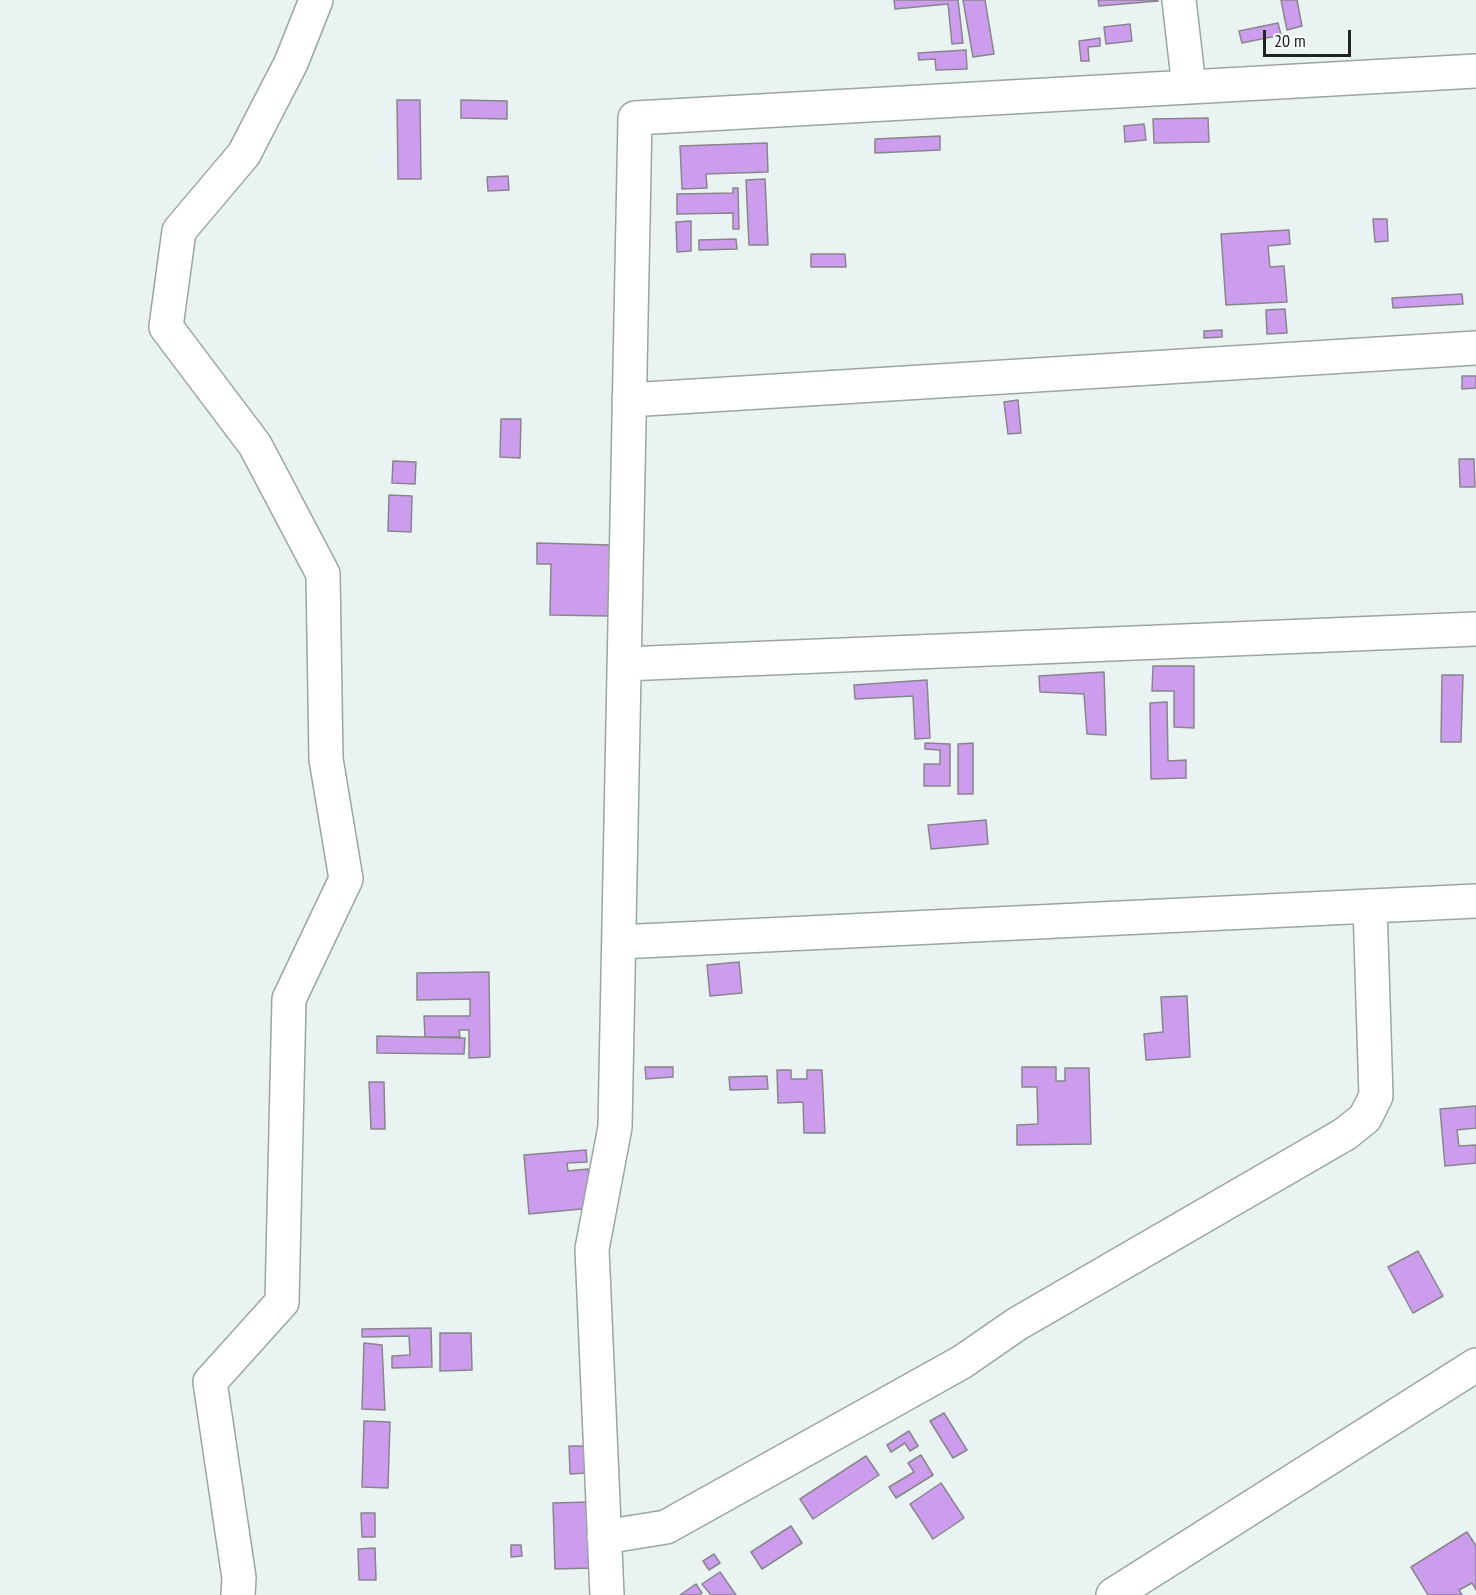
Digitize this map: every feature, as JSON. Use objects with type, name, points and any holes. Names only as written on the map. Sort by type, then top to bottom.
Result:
[{"type":"street","points":[[238,1595],[240,1578],[210,1382],[282,1302],[289,999],[346,879],[326,759],[323,574],[255,445],[166,327],[180,231],[243,154],[291,63],[316,0]]},
{"type":"street","points":[[1179,0],[1189,87]]},
{"type":"street","points":[[607,1595],[592,1249],[615,1127],[635,118],[1476,71]]},
{"type":"street","points":[[629,400],[1476,348]]},
{"type":"street","points":[[624,664],[1476,629]]},
{"type":"street","points":[[619,942],[1476,901]]},
{"type":"street","points":[[604,1537],[666,1527],[962,1362],[1017,1324],[1345,1134],[1365,1118],[1376,1096],[1371,906]]},
{"type":"street","points":[[1113,1595],[1476,1365]]},
{"type":"building","points":[[894,0],[958,0],[963,43],[952,44],[948,4],[895,9]]},
{"type":"building","points":[[963,0],[985,0],[994,54],[973,57]]},
{"type":"building","points":[[1098,0],[1158,0],[1158,1],[1099,6]]},
{"type":"building","points":[[1281,0],[1297,0],[1302,26],[1287,30]]},
{"type":"building","points":[[1278,23],[1281,35],[1242,43],[1239,31]]},
{"type":"building","points":[[1130,24],[1132,41],[1106,44],[1104,27]]},
{"type":"building","points":[[1100,38],[1100,46],[1088,47],[1089,61],[1081,61],[1079,41]]},
{"type":"building","points":[[966,50],[967,69],[936,70],[935,59],[919,60],[918,53]]},
{"type":"building","points":[[397,100],[420,100],[421,179],[398,179]]},
{"type":"building","points":[[461,100],[507,101],[507,119],[461,118]]},
{"type":"building","points":[[1208,118],[1209,142],[1154,143],[1153,119]]},
{"type":"building","points":[[1144,124],[1146,140],[1125,142],[1124,126]]},
{"type":"building","points":[[940,136],[940,150],[875,153],[875,139]]},
{"type":"building","points":[[767,143],[768,172],[706,174],[707,188],[682,189],[680,146]]},
{"type":"building","points":[[508,176],[509,190],[488,191],[487,177]]},
{"type":"building","points":[[765,179],[768,245],[749,245],[746,180]]},
{"type":"building","points":[[733,188],[738,188],[739,229],[733,229],[733,213],[677,214],[677,194],[733,193]]},
{"type":"building","points":[[1373,219],[1387,219],[1388,241],[1375,242]]},
{"type":"building","points":[[691,221],[691,251],[677,252],[676,222]]},
{"type":"building","points":[[1289,230],[1290,244],[1268,246],[1270,267],[1284,266],[1287,302],[1226,305],[1221,234]]},
{"type":"building","points":[[736,239],[737,249],[699,250],[699,240]]},
{"type":"building","points":[[811,254],[845,254],[846,267],[811,267]]},
{"type":"building","points":[[1462,294],[1463,304],[1393,308],[1392,298]]},
{"type":"building","points":[[1285,309],[1287,333],[1267,334],[1266,310]]},
{"type":"building","points":[[1222,330],[1222,337],[1204,338],[1204,331]]},
{"type":"building","points":[[1462,376],[1476,376],[1476,388],[1462,389]]},
{"type":"building","points":[[1018,400],[1021,433],[1008,434],[1004,402]]},
{"type":"building","points":[[501,419],[521,419],[520,458],[500,457]]},
{"type":"building","points":[[1459,459],[1474,459],[1475,487],[1460,487]]},
{"type":"building","points":[[393,461],[416,462],[415,484],[392,483]]},
{"type":"building","points":[[389,495],[412,496],[411,532],[388,531]]},
{"type":"building","points":[[537,543],[610,545],[608,616],[550,615],[551,564],[537,564]]},
{"type":"building","points":[[1153,666],[1194,666],[1194,728],[1174,727],[1174,691],[1152,691]]},
{"type":"building","points":[[1104,672],[1106,735],[1087,734],[1084,694],[1040,692],[1039,676]]},
{"type":"building","points":[[1442,675],[1463,675],[1461,742],[1441,742]]},
{"type":"building","points":[[927,680],[930,738],[915,739],[913,696],[855,699],[854,685]]},
{"type":"building","points":[[1167,702],[1168,761],[1186,760],[1186,778],[1151,779],[1150,703]]},
{"type":"building","points":[[925,743],[950,744],[950,786],[924,786],[924,764],[940,764],[940,750],[925,749]]},
{"type":"building","points":[[973,743],[973,794],[958,794],[958,744]]},
{"type":"building","points":[[986,820],[988,844],[931,849],[928,825]]},
{"type":"building","points":[[739,962],[742,993],[710,996],[707,965]]},
{"type":"building","points":[[489,972],[490,1057],[469,1058],[469,1030],[459,1030],[460,1037],[425,1037],[424,1016],[470,1016],[470,999],[417,1000],[417,973]]},
{"type":"building","points":[[1187,996],[1190,1057],[1146,1060],[1144,1034],[1163,1032],[1161,997]]},
{"type":"building","points":[[377,1036],[465,1038],[464,1054],[377,1053]]},
{"type":"building","points":[[645,1067],[673,1067],[673,1077],[646,1079]]},
{"type":"building","points":[[1022,1067],[1056,1067],[1056,1081],[1065,1081],[1065,1068],[1089,1068],[1091,1144],[1017,1145],[1017,1125],[1038,1124],[1037,1087],[1022,1087]]},
{"type":"building","points":[[777,1070],[791,1070],[791,1079],[807,1079],[807,1070],[822,1070],[825,1133],[804,1133],[803,1102],[778,1103]]},
{"type":"building","points":[[767,1076],[768,1089],[730,1090],[729,1077]]},
{"type":"building","points":[[369,1082],[384,1082],[385,1129],[371,1129]]},
{"type":"building","points":[[1476,1106],[1476,1128],[1457,1130],[1459,1146],[1476,1145],[1476,1163],[1445,1166],[1440,1109]]},
{"type":"building","points":[[586,1150],[587,1162],[567,1163],[568,1171],[588,1169],[592,1208],[529,1214],[524,1155]]},
{"type":"building","points":[[1418,1251],[1443,1296],[1413,1313],[1388,1267]]},
{"type":"building","points":[[431,1328],[432,1367],[392,1368],[392,1356],[410,1355],[409,1336],[362,1337],[362,1329]]},
{"type":"building","points":[[440,1333],[471,1333],[472,1370],[440,1371]]},
{"type":"building","points":[[364,1343],[382,1345],[385,1410],[362,1409]]},
{"type":"building","points":[[944,1413],[967,1450],[953,1458],[930,1421]]},
{"type":"building","points":[[364,1421],[390,1422],[388,1488],[362,1487]]},
{"type":"building","points":[[909,1431],[918,1446],[910,1451],[905,1443],[891,1452],[887,1445]]},
{"type":"building","points":[[569,1446],[586,1446],[587,1473],[570,1474]]},
{"type":"building","points":[[921,1455],[933,1475],[896,1498],[889,1487],[914,1472],[908,1463]]},
{"type":"building","points":[[866,1456],[879,1475],[813,1519],[800,1499]]},
{"type":"building","points":[[941,1483],[964,1518],[933,1539],[910,1504]]},
{"type":"building","points":[[589,1502],[592,1568],[555,1569],[553,1503]]},
{"type":"building","points":[[361,1513],[375,1513],[375,1537],[362,1537]]},
{"type":"building","points":[[791,1526],[802,1543],[762,1569],[751,1552]]},
{"type":"building","points":[[1467,1532],[1476,1546],[1476,1590],[1472,1583],[1459,1590],[1462,1595],[1428,1595],[1411,1567]]},
{"type":"building","points":[[511,1545],[521,1545],[522,1556],[511,1557]]},
{"type":"building","points":[[375,1548],[376,1580],[359,1580],[358,1549]]},
{"type":"building","points":[[714,1554],[720,1563],[709,1570],[703,1561]]},
{"type":"building","points":[[720,1572],[736,1595],[711,1595],[702,1584]]},
{"type":"building","points":[[696,1584],[702,1593],[680,1595]]}]
